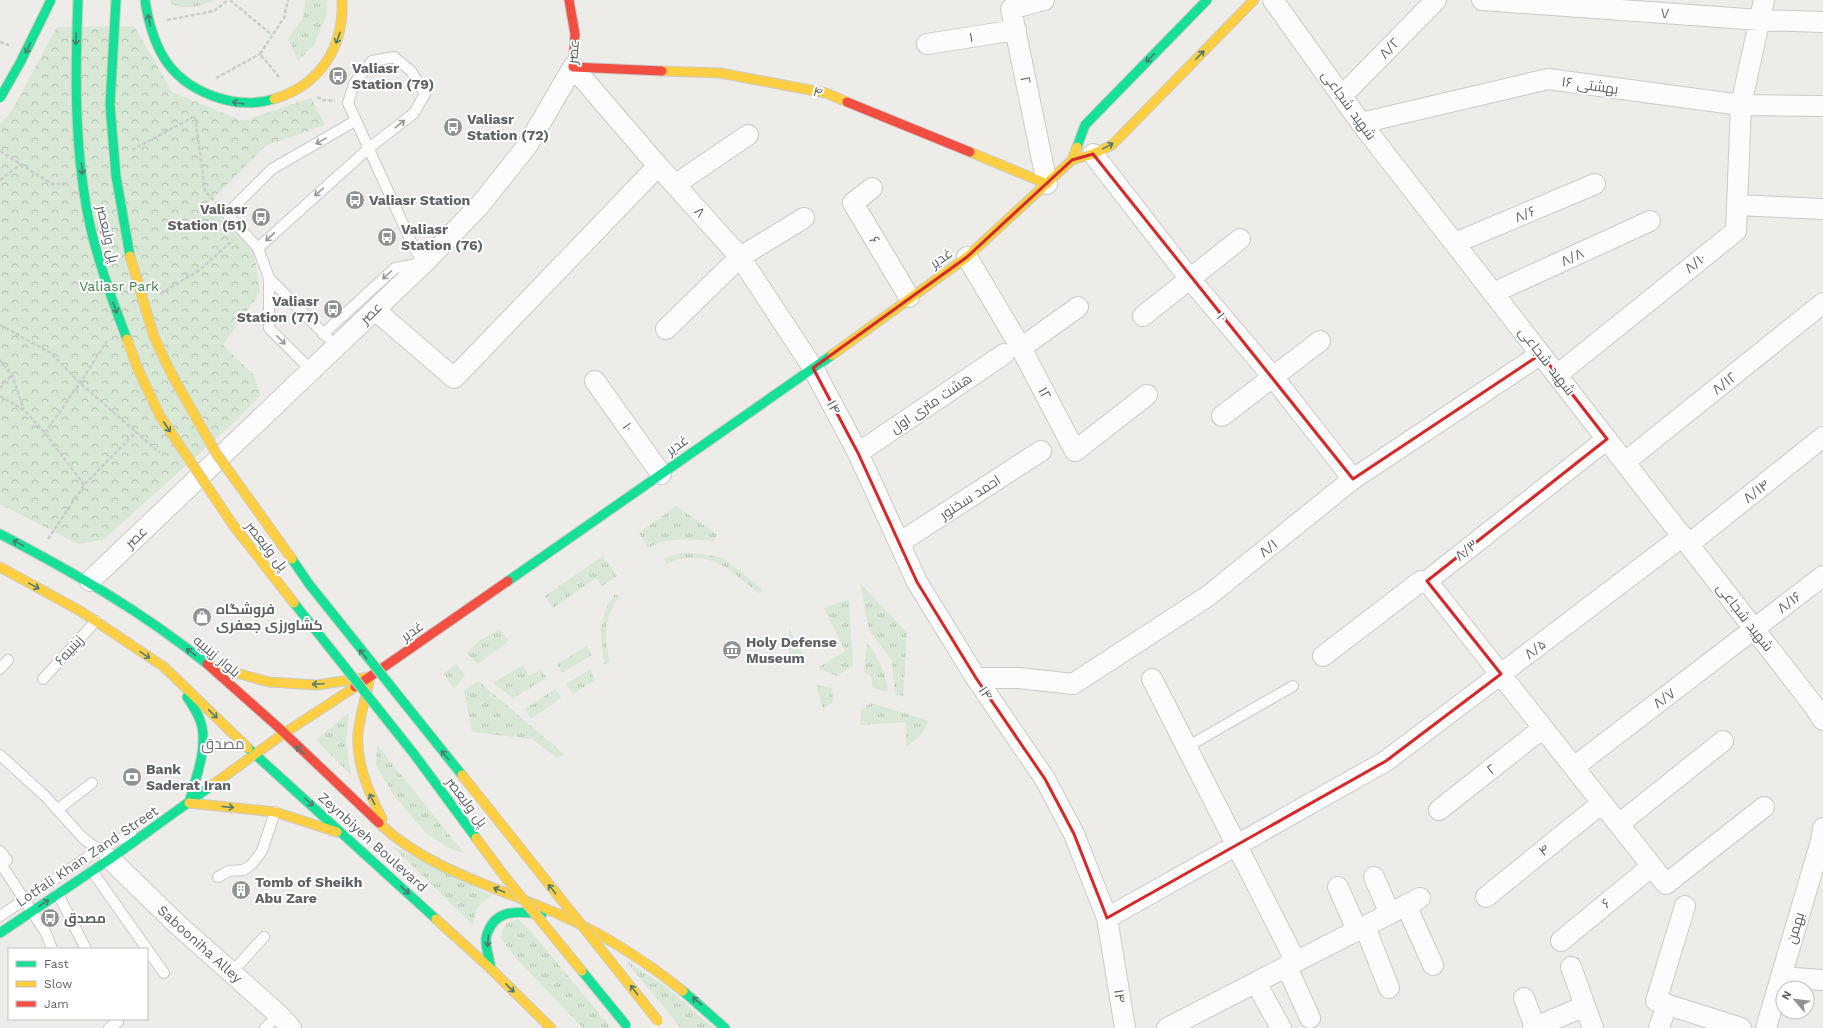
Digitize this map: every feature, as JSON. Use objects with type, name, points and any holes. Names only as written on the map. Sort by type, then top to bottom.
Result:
[{"type":"main road","points":[[0,98],[20,63],[51,0]]},
{"type":"main road","name":"پل ولیعصر","points":[[78,0],[76,46],[78,132],[82,179],[91,229],[104,278],[137,367],[160,416],[233,525],[414,754],[506,877],[626,1025]]},
{"type":"main road","name":"پل ولیعصر","points":[[116,0],[110,105],[116,176],[127,244],[141,295],[154,337],[172,375],[216,453],[309,584],[658,1021]]},
{"type":"main road","points":[[145,0],[156,43],[164,58],[176,74],[194,87],[211,96],[226,102],[244,104],[279,100],[296,92],[310,81],[330,56],[340,35],[343,15],[342,0]]},
{"type":"main road","name":"عصر","points":[[569,0],[575,34],[573,67]]},
{"type":"main road","points":[[1072,160],[1086,125],[1207,0]]},
{"type":"main road","points":[[1072,160],[1093,154],[1112,145],[1254,0]]},
{"type":"main road","name":"۴","points":[[573,67],[720,73],[826,93],[1047,184]]},
{"type":"main road","name":"غدیر","points":[[255,754],[370,677],[661,474],[967,257],[1072,160]]},
{"type":"main road","name":"بلوار زینبیه","points":[[0,534],[90,581],[161,629],[208,665],[390,834]]},
{"type":"main road","points":[[0,567],[96,621],[164,667],[175,678],[195,709],[203,731],[200,758],[189,803],[275,812],[346,835]]},
{"type":"main road","points":[[208,665],[269,682],[317,684],[370,677],[358,740],[359,753],[367,790],[390,834]]},
{"type":"main road","name":"Zeynbiyeh Boulevard","points":[[175,678],[255,754],[346,835],[491,969],[550,1028]]},
{"type":"main road","name":"Lotfali Khan Zand Street","points":[[0,933],[92,871],[104,855],[189,803],[255,754]]},
{"type":"main road","name":"Zeynbiyeh Boulevard","points":[[390,834],[422,855],[602,936],[664,976],[696,1000],[726,1028]]},
{"type":"main road","points":[[491,969],[486,939],[492,925],[501,915],[519,911],[564,918]]},
{"type":"street","name":"۲","points":[[1044,0],[1011,9],[1047,184]]},
{"type":"street","name":"شهید شجاعی","points":[[1273,0],[1361,123],[1754,629],[1820,708]]},
{"type":"street","name":"۸/۲","points":[[1342,96],[1436,0]]},
{"type":"street","name":"۷","points":[[1482,0],[1760,20],[1823,22]]},
{"type":"street","name":"۸/۱۰","points":[[1557,375],[1736,231],[1741,105],[1764,0]]},
{"type":"street","name":"۱","points":[[927,44],[1016,30]]},
{"type":"street","name":"۸","points":[[573,67],[658,166],[676,184],[740,257],[812,368]]},
{"type":"street","name":"عصر","points":[[90,581],[311,370],[330,340],[375,310],[424,263],[480,205],[527,146],[573,67]]},
{"type":"street","name":"۱۶ بهشتی","points":[[1361,123],[1548,79],[1741,105],[1823,106]]},
{"type":"street","points":[[676,184],[748,134]]},
{"type":"street","name":"۱۰","points":[[1093,154],[1190,279],[1273,377],[1353,479]]},
{"type":"street","points":[[375,310],[454,378],[658,166]]},
{"type":"street","name":"۸/۶","points":[[1455,244],[1595,184]]},
{"type":"street","name":"۶","points":[[872,188],[853,203],[909,297]]},
{"type":"street","points":[[1737,205],[1823,208]]},
{"type":"street","points":[[666,329],[740,257],[804,218]]},
{"type":"street","name":"۸/۸","points":[[1494,293],[1650,221]]},
{"type":"street","points":[[1143,316],[1240,239]]},
{"type":"street","name":"۱۲","points":[[967,257],[1012,351],[1075,451],[1147,395]]},
{"type":"street","name":"۸/۱۲","points":[[1625,462],[1823,303]]},
{"type":"street","name":"هشت متری اول","points":[[858,453],[1078,307]]},
{"type":"street","points":[[1222,416],[1320,342]]},
{"type":"street","name":"۸/۱","points":[[976,678],[1019,678],[1073,684],[1208,596],[1353,479],[1541,354]]},
{"type":"street","name":"۱۴","points":[[812,368],[858,453],[917,582],[976,678],[1045,779],[1074,834],[1107,918],[1125,1028]]},
{"type":"street","name":"۱۰","points":[[595,381],[661,474]]},
{"type":"street","name":"۸/۱۴","points":[[1686,540],[1823,437]]},
{"type":"street","name":"۸/۳","points":[[1323,656],[1421,581],[1427,581],[1607,439]]},
{"type":"street","name":"احمد سخنور","points":[[899,543],[1041,451]]},
{"type":"street","name":"۸/۵","points":[[1107,918],[1386,761],[1501,674],[1686,540]]},
{"type":"street","name":"۸/۱۶","points":[[1754,629],[1823,576]]},
{"type":"street","points":[[1427,581],[1666,884],[1764,807]]},
{"type":"street","name":"۸/۷","points":[[1574,767],[1754,629]]},
{"type":"street","points":[[1152,679],[1237,846],[1291,964],[1310,1018]]},
{"type":"street","name":"۲","points":[[1439,810],[1543,728]]},
{"type":"street","points":[[1619,824],[1723,741]]},
{"type":"street","name":"۴","points":[[1486,897],[1602,803]]},
{"type":"street","name":"بهمن","points":[[1766,1028],[1821,841],[1823,828]]},
{"type":"street","name":"Sabooniha Alley","points":[[104,855],[231,973],[278,1024]]},
{"type":"street","name":"۶","points":[[1561,941],[1652,866]]},
{"type":"street","points":[[1374,877],[1405,906],[1434,965]]},
{"type":"street","points":[[1338,887],[1361,929],[1389,988]]},
{"type":"street","points":[[1167,1028],[1405,906]]},
{"type":"street","points":[[1685,906],[1656,1001],[1741,1028]]},
{"type":"street","points":[[1571,968],[1594,1028]]},
{"type":"street","points":[[1781,977],[1823,980]]},
{"type":"street","points":[[1256,983],[1280,1028]]},
{"type":"street","points":[[1524,998],[1534,1028],[1585,1006]]},
{"type":"street","points":[[1659,1028],[1667,1004]]},
{"type":"lane","points":[[258,248],[369,148],[414,113],[425,94],[411,71],[394,57],[372,62],[354,84],[348,103],[355,121],[369,148],[424,263],[395,268],[330,340],[269,278]]},
{"type":"lane","points":[[311,370],[269,328],[269,278],[258,248],[227,214],[272,169],[355,121]]},
{"type":"lane","name":"۶زینبیه","points":[[43,679],[96,621]]},
{"type":"lane","points":[[0,669],[8,660]]},
{"type":"lane","points":[[1187,747],[1293,686]]},
{"type":"lane","points":[[0,754],[82,837],[104,855]]},
{"type":"lane","points":[[57,810],[92,783]]},
{"type":"lane","points":[[0,916],[24,900],[104,855],[189,803]]},
{"type":"lane","points":[[218,877],[229,871],[244,870],[252,864],[262,851],[275,812]]},
{"type":"lane","points":[[0,851],[7,860],[1,864],[46,933],[52,948]]},
{"type":"lane","points":[[92,871],[146,948]]},
{"type":"lane","points":[[58,894],[85,948]]},
{"type":"lane","points":[[231,973],[264,937]]},
{"type":"lane","points":[[148,950],[164,973]]},
{"type":"path","points":[[230,0],[272,35]]},
{"type":"path","points":[[281,79],[260,54],[284,18],[288,0]]},
{"type":"path","points":[[316,96],[323,100],[348,103]]},
{"type":"path","points":[[0,180],[20,164]]},
{"type":"path","points":[[0,325],[51,353],[80,383],[163,455]]},
{"type":"path","points":[[0,360],[12,375],[24,410]]},
{"type":"path","points":[[0,388],[12,375]]},
{"type":"path","points":[[0,396],[24,410],[44,433],[84,485]]},
{"type":"path","points":[[39,554],[84,485],[136,432]]},
{"type":"highlighted area","points":[[1093,154],[1353,479],[1541,354],[1607,439],[1427,581],[1501,674],[1386,761],[1107,918],[1074,834],[1045,779],[976,678],[917,582],[858,453],[813,368],[967,257],[1072,160]]},
{"type":"green space","points":[[171,0],[215,0],[198,6],[181,7],[170,3]]},
{"type":"green space","points":[[305,0],[327,0],[326,16],[314,45],[298,61],[288,38],[303,18]]},
{"type":"green space","name":"Valiasr Park","points":[[134,26],[172,92],[243,121],[311,98],[325,125],[265,146],[207,205],[254,250],[260,292],[223,345],[253,374],[261,395],[229,427],[103,540],[78,544],[0,504],[0,124],[11,112],[57,27]]},
{"type":"green space","points":[[676,506],[717,534],[714,541],[680,539],[656,544],[648,548],[639,533]]},
{"type":"green space","points":[[680,553],[703,554],[723,558],[763,590],[758,593],[727,568],[705,559],[680,559],[666,564],[664,558]]},
{"type":"green space","points":[[603,556],[617,576],[602,586],[596,578],[553,608],[545,596]]},
{"type":"green space","points":[[860,583],[907,633],[903,696],[895,695],[892,661],[869,630]]},
{"type":"green space","points":[[615,594],[619,597],[610,614],[606,629],[610,663],[604,664],[601,629],[605,610]]},
{"type":"green space","points":[[849,599],[853,666],[837,676],[818,668],[845,651],[824,608]]},
{"type":"green space","points":[[789,628],[809,667],[789,658]]},
{"type":"green space","points":[[500,630],[509,641],[478,664],[467,653],[480,640]]},
{"type":"green space","points":[[867,643],[881,666],[886,679],[888,692],[873,688],[871,677],[864,672]]},
{"type":"green space","points":[[587,646],[592,655],[562,673],[557,664]]},
{"type":"green space","points":[[456,664],[465,675],[454,689],[443,674]]},
{"type":"green space","points":[[523,665],[529,676],[541,670],[547,678],[513,698],[493,683]]},
{"type":"green space","points":[[591,669],[594,681],[573,694],[566,684]]},
{"type":"green space","points":[[478,681],[565,755],[556,757],[532,739],[472,732],[464,691]]},
{"type":"green space","points":[[816,685],[832,688],[833,702],[823,709]]},
{"type":"green space","points":[[555,689],[561,698],[531,719],[525,709]]},
{"type":"green space","points":[[871,703],[929,721],[920,736],[906,747],[906,722],[860,725],[861,710]]},
{"type":"green space","points":[[349,712],[346,742],[351,775],[316,740]]},
{"type":"green space","points":[[377,745],[464,853],[450,849],[426,833],[393,794],[376,765]]},
{"type":"green space","points":[[392,846],[492,896],[484,901],[478,908],[473,925]]},
{"type":"green space","points":[[518,919],[530,930],[611,1028],[583,1028],[515,957],[501,938],[502,931],[507,923]]},
{"type":"green space","points":[[625,960],[666,987],[713,1028],[681,1028]]},
{"type":"traffic: fast","points":[[0,98],[20,63],[51,0]]},
{"type":"traffic: fast","points":[[78,0],[76,57],[77,115],[81,173],[85,202],[98,258],[127,339]]},
{"type":"traffic: fast","points":[[116,0],[110,105],[116,176],[130,256]]},
{"type":"traffic: fast","points":[[145,0],[152,30],[160,51],[173,70],[185,80],[212,96],[228,100],[259,102],[274,99]]},
{"type":"traffic: fast","points":[[1077,147],[1085,125],[1207,0]]},
{"type":"traffic: fast","points":[[508,581],[832,355]]},
{"type":"traffic: fast","points":[[0,534],[81,578],[133,610],[183,645],[207,664]]},
{"type":"traffic: fast","points":[[292,559],[309,584],[462,775]]},
{"type":"traffic: fast","points":[[294,603],[414,754],[476,838]]},
{"type":"traffic: fast","points":[[187,697],[200,719],[203,736],[202,756],[189,803]]},
{"type":"traffic: fast","points":[[248,748],[436,919]]},
{"type":"traffic: fast","points":[[0,933],[110,859],[211,786]]},
{"type":"traffic: fast","points":[[491,969],[486,938],[489,928],[494,921],[500,916],[516,912],[542,914]]},
{"type":"traffic: fast","points":[[582,971],[626,1025]]},
{"type":"traffic: fast","points":[[683,991],[725,1028]]},
{"type":"traffic: slow","points":[[274,99],[290,93],[304,84],[316,74],[326,62],[339,34],[342,17],[342,0]]},
{"type":"traffic: slow","points":[[1072,160],[1093,154],[1112,145],[1254,0]]},
{"type":"traffic: slow","points":[[662,71],[720,73],[826,93],[847,102]]},
{"type":"traffic: slow","points":[[832,355],[967,257],[1072,160],[1077,147]]},
{"type":"traffic: slow","points":[[970,152],[1047,184]]},
{"type":"traffic: slow","points":[[130,256],[154,337],[172,375],[216,453],[292,559]]},
{"type":"traffic: slow","points":[[127,339],[137,367],[160,416],[233,525],[294,603]]},
{"type":"traffic: slow","points":[[0,567],[82,612],[164,667],[248,748]]},
{"type":"traffic: slow","points":[[211,666],[269,682],[317,685],[370,677],[360,720],[358,745],[364,778],[382,819]]},
{"type":"traffic: slow","points":[[211,786],[283,734],[355,687]]},
{"type":"traffic: slow","points":[[462,775],[658,1021]]},
{"type":"traffic: slow","points":[[189,803],[275,812],[337,832]]},
{"type":"traffic: slow","points":[[379,823],[418,853],[440,865],[463,876],[556,913],[590,929],[638,958],[683,991]]},
{"type":"traffic: slow","points":[[476,838],[505,877],[582,971]]},
{"type":"traffic: slow","points":[[436,919],[491,969],[551,1028]]},
{"type":"traffic: jam","points":[[569,0],[575,34],[573,67],[662,71]]},
{"type":"traffic: jam","points":[[847,102],[970,152]]},
{"type":"traffic: jam","points":[[355,687],[508,581]]},
{"type":"traffic: jam","points":[[207,664],[278,727],[379,823]]},
{"type":"place","name":"Valiasr Station (79)","points":[[338,76]]},
{"type":"place","name":"Valiasr Station (72)","points":[[453,127]]},
{"type":"place","name":"Valiasr Station","points":[[355,200]]},
{"type":"place","name":"Valiasr Station (51)","points":[[261,217]]},
{"type":"place","name":"Valiasr Station (76)","points":[[387,237]]},
{"type":"place","name":"Valiasr Station (77)","points":[[333,309]]},
{"type":"place","name":"فروشگاه کشاورزی جعفری","points":[[202,617]]},
{"type":"place","name":"Holy Defense Museum","points":[[732,650]]},
{"type":"place","name":"Bank Saderat Iran","points":[[132,777]]},
{"type":"place","name":"Tomb of Sheikh Abu Zare","points":[[241,890]]},
{"type":"place","name":"مصدق","points":[[50,918]]},
{"type":"district","name":"مصدق","points":[[223,744]]}]
